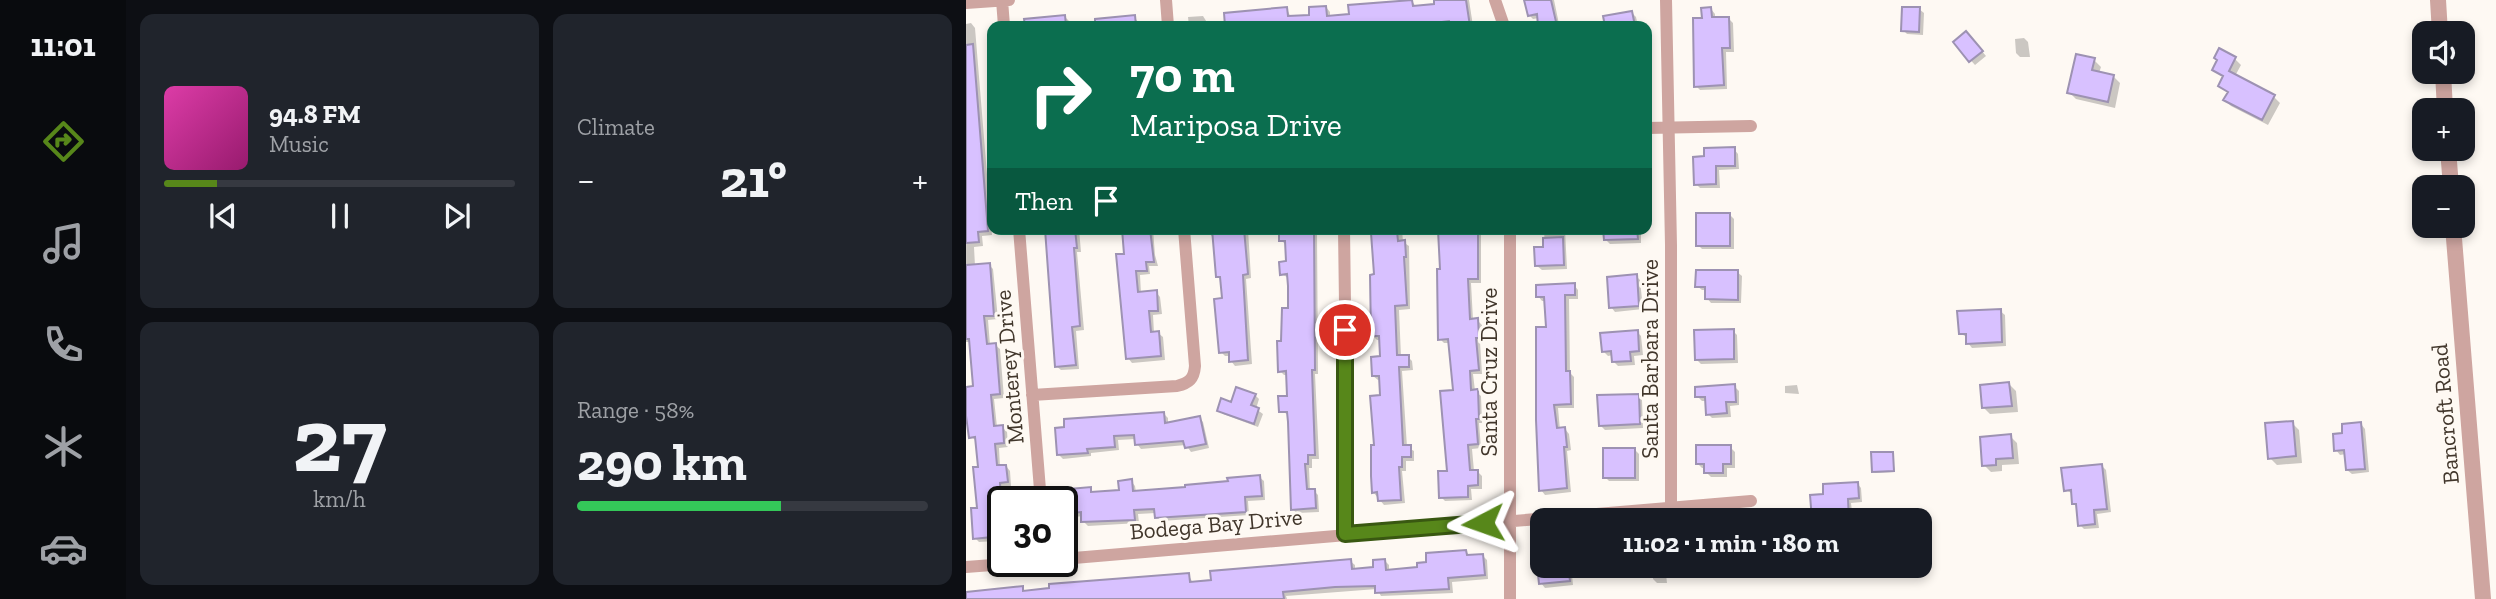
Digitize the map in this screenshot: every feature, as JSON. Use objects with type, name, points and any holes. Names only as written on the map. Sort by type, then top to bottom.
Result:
[{"type":"street","points":[[1002,0],[1004,21]]},
{"type":"street","points":[[966,3],[1009,0]]},
{"type":"street","points":[[1166,0],[1168,21]]},
{"type":"street","points":[[1495,0],[1502,21]]},
{"type":"street","name":"Santa Barbara Drive","points":[[1666,0],[1671,507]]},
{"type":"street","points":[[2438,0],[2439,21]]},
{"type":"street","points":[[1652,128],[1751,126]]},
{"type":"street","name":"Monterey Drive","points":[[1020,235],[1040,486]]},
{"type":"street","points":[[1032,395],[1187,384],[1194,376],[1195,366],[1184,235]]},
{"type":"street","points":[[1343,235],[1345,534]]},
{"type":"street","name":"Santa Cruz Drive","points":[[1510,235],[1510,599]]},
{"type":"street","name":"Bancroft Road","points":[[2454,238],[2483,599]]},
{"type":"street","name":"Bodega Bay Drive","points":[[1078,558],[1751,501]]},
{"type":"street","points":[[966,567],[987,565]]},
{"type":"building","points":[[1412,0],[1413,6],[1434,4],[1434,0],[1466,0],[1469,21],[1225,21],[1224,13],[1287,7],[1288,16],[1309,15],[1309,7],[1326,6],[1327,16],[1349,14],[1348,5]]},
{"type":"building","points":[[1524,0],[1551,0],[1556,21],[1538,21],[1537,14],[1528,16]]},
{"type":"building","points":[[1711,7],[1712,17],[1729,17],[1730,48],[1722,48],[1724,85],[1694,87],[1693,18],[1702,18],[1701,8]]},
{"type":"building","points":[[1902,7],[1920,7],[1919,32],[1901,31]]},
{"type":"building","points":[[1632,11],[1634,21],[1604,21],[1603,16]]},
{"type":"building","points":[[1065,15],[1066,21],[1024,21]]},
{"type":"building","points":[[1135,15],[1136,21],[1095,21]]},
{"type":"building","points":[[1966,31],[1983,51],[1969,62],[1953,42]]},
{"type":"building","points":[[973,44],[987,231],[978,232],[979,242],[966,243],[966,45]]},
{"type":"building","points":[[2219,48],[2236,57],[2229,71],[2275,95],[2262,120],[2223,100],[2228,92],[2218,86],[2223,76],[2212,70]]},
{"type":"building","points":[[2076,54],[2095,58],[2092,70],[2114,75],[2108,102],[2067,93]]},
{"type":"building","points":[[1735,147],[1735,166],[1716,166],[1716,184],[1694,185],[1693,157],[1704,156],[1704,148]]},
{"type":"building","points":[[1696,213],[1730,213],[1730,246],[1696,246]]},
{"type":"building","points":[[1045,235],[1076,235],[1077,248],[1074,248],[1080,326],[1072,327],[1076,365],[1055,367]]},
{"type":"building","points":[[1122,235],[1151,235],[1154,262],[1146,262],[1147,271],[1136,271],[1138,292],[1157,290],[1158,311],[1149,311],[1151,332],[1159,331],[1161,356],[1126,359],[1116,254],[1124,254]]},
{"type":"building","points":[[1212,235],[1245,235],[1248,274],[1243,275],[1248,360],[1229,362],[1229,352],[1219,353],[1214,299],[1222,298],[1220,277],[1216,277]]},
{"type":"building","points":[[1279,235],[1314,235],[1315,370],[1312,370],[1315,455],[1308,455],[1308,464],[1305,464],[1307,489],[1315,489],[1316,508],[1291,510],[1287,412],[1279,412],[1278,396],[1287,396],[1286,371],[1278,372],[1277,341],[1281,341],[1282,308],[1288,308],[1287,274],[1280,275],[1279,262],[1286,261],[1285,241],[1279,241]]},
{"type":"building","points":[[1371,235],[1397,235],[1398,241],[1405,240],[1407,305],[1395,306],[1397,355],[1409,355],[1409,367],[1399,367],[1403,445],[1411,445],[1411,457],[1402,457],[1402,467],[1399,467],[1401,500],[1378,501],[1377,492],[1372,493],[1371,445],[1374,445],[1370,396],[1380,395],[1379,376],[1372,376],[1371,357],[1380,356],[1379,336],[1371,336],[1370,275],[1374,274]]},
{"type":"building","points":[[1438,235],[1478,235],[1478,279],[1468,279],[1470,319],[1478,318],[1479,338],[1476,338],[1479,370],[1470,371],[1471,390],[1478,389],[1478,444],[1468,445],[1470,470],[1478,470],[1478,485],[1468,486],[1468,497],[1439,498],[1438,471],[1447,471],[1440,391],[1453,390],[1448,339],[1438,340],[1437,269],[1440,269]]},
{"type":"building","points":[[1604,235],[1638,235],[1638,239],[1604,240]]},
{"type":"building","points":[[1563,237],[1564,265],[1535,266],[1534,247],[1543,247],[1543,238]]},
{"type":"building","points":[[990,263],[994,316],[984,316],[987,344],[996,343],[1000,394],[991,395],[994,426],[1003,425],[1004,443],[995,444],[997,465],[1006,465],[1008,482],[1000,483],[1000,486],[987,486],[987,538],[973,539],[971,508],[977,508],[973,467],[978,467],[975,437],[969,438],[966,416],[966,387],[973,386],[969,339],[966,339],[966,265]]},
{"type":"building","points":[[1696,270],[1738,270],[1738,300],[1705,299],[1705,287],[1695,287]]},
{"type":"building","points":[[1637,274],[1639,306],[1609,308],[1607,277]]},
{"type":"building","points":[[1575,283],[1575,295],[1565,295],[1566,371],[1570,371],[1571,404],[1554,405],[1557,428],[1565,427],[1567,488],[1539,491],[1536,327],[1546,327],[1544,297],[1536,297],[1536,285]]},
{"type":"building","points":[[2001,309],[2002,342],[1966,344],[1966,334],[1959,334],[1957,311]]},
{"type":"building","points":[[1734,329],[1734,359],[1695,360],[1694,330]]},
{"type":"building","points":[[1638,330],[1639,351],[1630,352],[1631,361],[1612,362],[1611,351],[1602,352],[1600,333]]},
{"type":"building","points":[[2009,382],[2012,406],[1982,408],[1980,385]]},
{"type":"building","points":[[1735,384],[1736,402],[1726,402],[1727,413],[1706,415],[1705,397],[1695,397],[1695,387]]},
{"type":"building","points":[[1236,387],[1256,394],[1251,405],[1259,408],[1254,424],[1217,411],[1221,398],[1231,402]]},
{"type":"building","points":[[1639,394],[1640,424],[1599,426],[1597,395]]},
{"type":"building","points":[[1164,412],[1165,423],[1200,416],[1206,444],[1185,448],[1183,441],[1135,445],[1134,435],[1114,436],[1115,447],[1087,449],[1088,453],[1057,455],[1055,428],[1064,427],[1064,419]]},
{"type":"building","points":[[2293,421],[2296,456],[2268,459],[2265,423]]},
{"type":"building","points":[[2361,422],[2365,469],[2346,470],[2344,450],[2334,451],[2333,434],[2342,433],[2342,424]]},
{"type":"building","points":[[2011,434],[2013,458],[1996,459],[1996,465],[1982,466],[1980,437]]},
{"type":"building","points":[[1696,445],[1731,445],[1731,464],[1723,464],[1723,473],[1704,473],[1704,464],[1696,464]]},
{"type":"building","points":[[1603,448],[1635,448],[1635,478],[1603,478]]},
{"type":"building","points":[[1871,452],[1893,452],[1894,471],[1872,472]]},
{"type":"building","points":[[2102,464],[2107,509],[2094,510],[2095,524],[2078,526],[2076,504],[2072,504],[2071,490],[2064,491],[2061,468]]},
{"type":"building","points":[[1260,475],[1262,496],[1245,497],[1246,512],[1155,518],[1154,509],[1134,510],[1135,520],[1081,522],[1081,512],[1078,512],[1078,488],[1091,487],[1091,492],[1119,490],[1118,481],[1132,479],[1133,491],[1228,481],[1227,478]]},
{"type":"building","points":[[1858,482],[1859,498],[1848,499],[1848,508],[1811,508],[1810,495],[1823,494],[1823,484]]},
{"type":"building","points":[[1466,550],[1467,555],[1483,554],[1485,575],[1448,578],[1449,589],[1375,593],[1375,586],[1335,587],[1283,592],[1284,599],[966,599],[966,592],[1023,586],[1023,591],[1049,588],[1049,584],[1189,573],[1190,582],[1211,580],[1210,571],[1351,559],[1352,569],[1373,567],[1373,560],[1385,559],[1386,570],[1417,567],[1417,563],[1426,562],[1426,553]]},
{"type":"building","points":[[1538,578],[1570,578],[1570,581],[1539,584]]},
{"type":"route","points":[[1345,330],[1345,534],[1483,523]]}]
